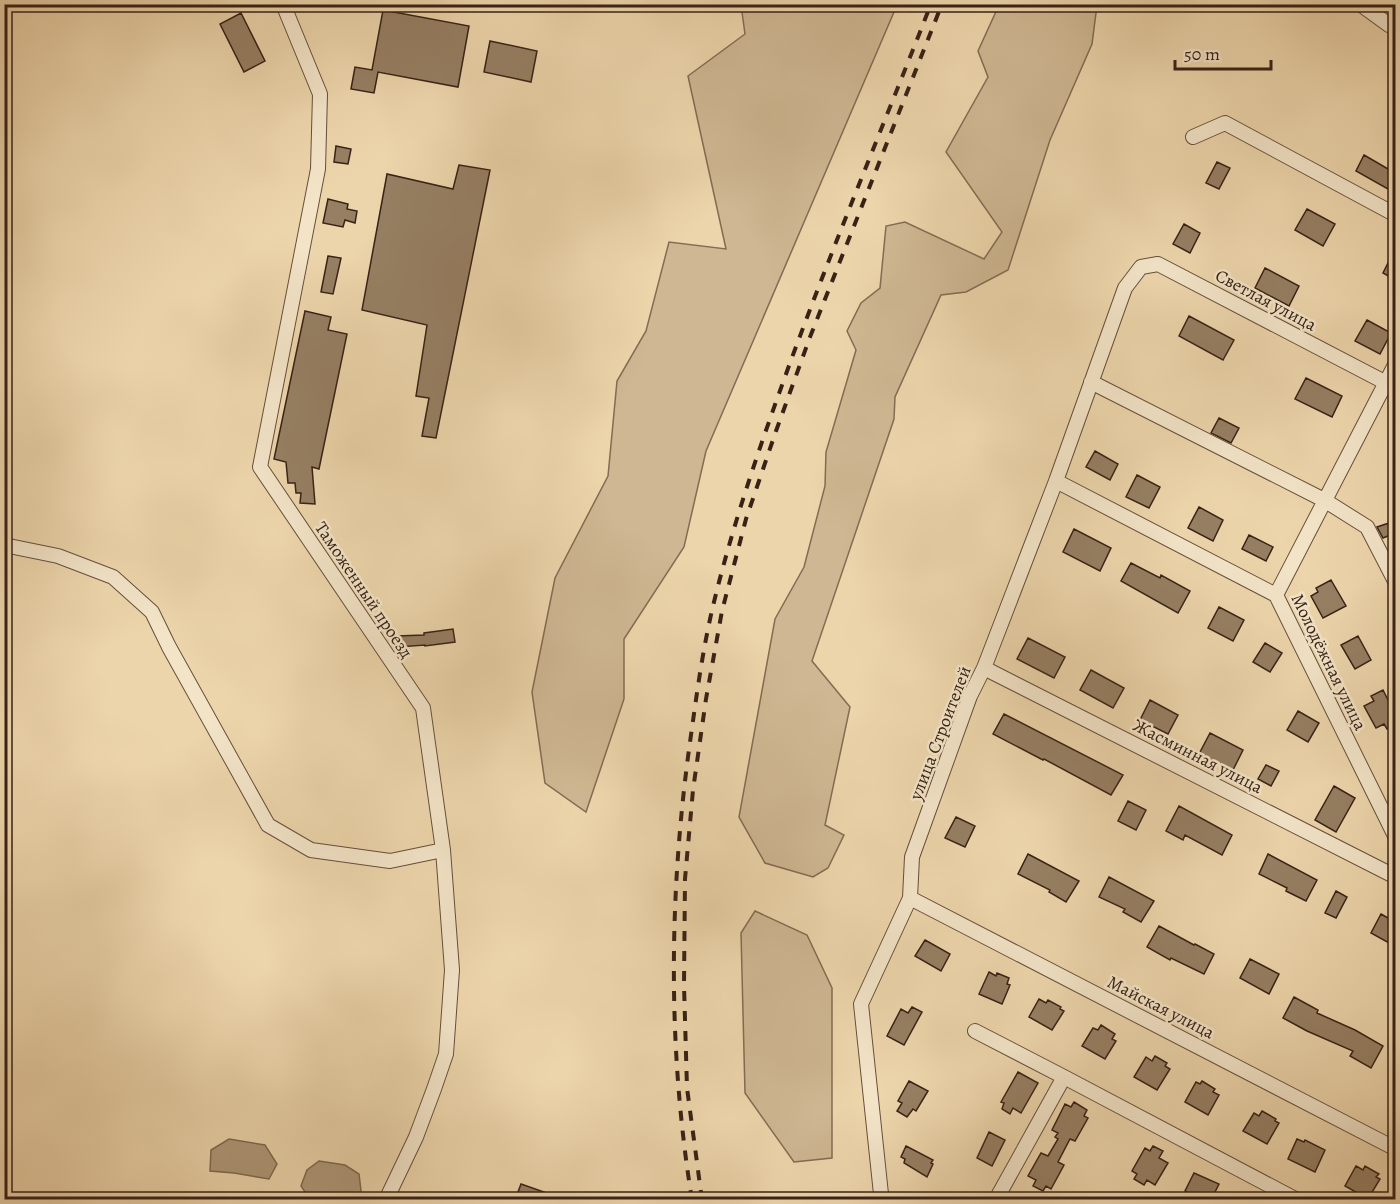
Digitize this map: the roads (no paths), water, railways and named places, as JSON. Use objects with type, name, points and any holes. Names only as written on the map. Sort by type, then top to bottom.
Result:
[{"type":"street","name":"Таможенный проезд","points":[[283,4],[320,94],[318,169],[260,467],[423,708],[443,850],[452,970],[446,1054],[416,1137],[386,1200]]},
{"type":"street","points":[[1360,4],[1395,27]]},
{"type":"street","points":[[1193,136],[1225,123],[1395,215]]},
{"type":"street","name":"Светлая улица","points":[[1125,288],[1140,267],[1158,264],[1391,386]]},
{"type":"street","name":"улица Строителей","points":[[885,1200],[881,1194],[861,1004],[910,898],[912,857],[970,696],[984,668],[1056,481],[1125,288]]},
{"type":"street","points":[[1276,594],[1324,500],[1391,386],[1395,363]]},
{"type":"street","points":[[1091,382],[1324,500],[1367,526],[1395,584]]},
{"type":"street","name":"Молодёжная улица","points":[[1056,481],[1276,594],[1395,838]]},
{"type":"street","points":[[4,545],[58,556],[113,577],[152,612],[169,647],[268,825],[311,850],[390,861],[443,850]]},
{"type":"street","name":"Жасминная улица","points":[[984,668],[1395,877]]},
{"type":"street","name":"Майская улица","points":[[910,898],[1395,1149]]},
{"type":"street","points":[[975,1031],[1297,1200]]},
{"type":"street","points":[[1005,1200],[998,1196],[1064,1077]]},
{"type":"railway","points":[[692,1200],[678,1084],[675,1026],[675,909],[684,793],[706,638],[729,544],[779,393],[931,4]]},
{"type":"railway","points":[[702,1200],[687,1088],[684,985],[685,879],[693,790],[722,611],[746,519],[810,337],[942,4]]}]
